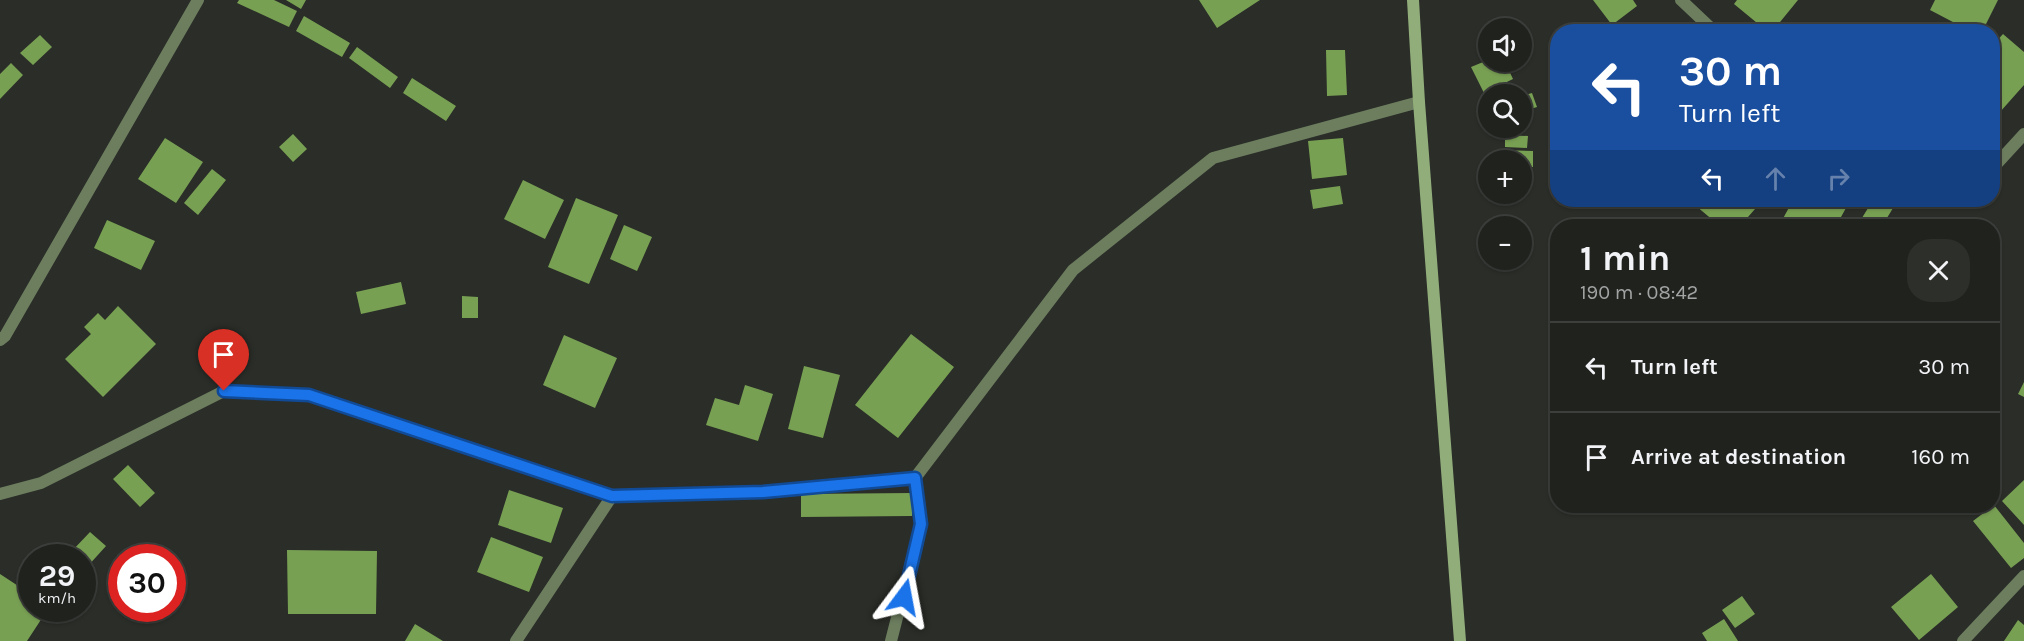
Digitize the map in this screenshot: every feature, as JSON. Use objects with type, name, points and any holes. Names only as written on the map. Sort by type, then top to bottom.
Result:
[{"type":"main road","points":[[1413,0],[1460,641]]},
{"type":"street","points":[[0,340],[5,336],[198,0]]},
{"type":"street","points":[[1681,0],[1706,24]]},
{"type":"street","points":[[891,641],[921,524],[915,478],[1074,270],[1213,158],[1419,102]]},
{"type":"street","points":[[2000,160],[2024,134]]},
{"type":"street","points":[[0,494],[41,483],[224,391],[309,395],[612,496],[763,492],[915,478]]},
{"type":"street","points":[[516,641],[612,496]]},
{"type":"street","points":[[1963,641],[2024,576]]},
{"type":"building","points":[[239,0],[274,0],[297,11],[289,27],[237,3]]},
{"type":"building","points":[[286,0],[306,0],[301,9]]},
{"type":"building","points":[[1199,0],[1260,0],[1217,28]]},
{"type":"building","points":[[1593,0],[1633,0],[1637,6],[1611,24]]},
{"type":"building","points":[[1737,0],[1798,0],[1778,24],[1758,24],[1734,4]]},
{"type":"building","points":[[1935,0],[1998,0],[1986,24],[1957,24],[1930,10]]},
{"type":"building","points":[[304,16],[350,43],[342,57],[296,31]]},
{"type":"building","points":[[2003,34],[2024,52],[2024,85],[2000,112],[2000,37]]},
{"type":"building","points":[[40,35],[52,47],[33,65],[20,53]]},
{"type":"building","points":[[357,47],[398,77],[390,88],[349,58]]},
{"type":"building","points":[[1326,50],[1345,50],[1347,95],[1327,96]]},
{"type":"building","points":[[11,63],[23,75],[0,99],[0,74]]},
{"type":"building","points":[[1478,64],[1478,72],[1510,72],[1513,79],[1503,84],[1480,84],[1471,67]]},
{"type":"building","points":[[412,78],[456,106],[446,121],[403,93]]},
{"type":"building","points":[[1532,93],[1537,107],[1532,109]]},
{"type":"building","points":[[293,134],[307,149],[293,162],[279,147]]},
{"type":"building","points":[[165,138],[203,162],[176,203],[138,179]]},
{"type":"building","points":[[1343,138],[1347,175],[1312,179],[1308,141]]},
{"type":"building","points":[[1505,138],[1528,138],[1527,148],[1505,147]]},
{"type":"building","points":[[212,169],[226,180],[198,215],[184,203]]},
{"type":"building","points":[[523,180],[564,200],[545,239],[504,219]]},
{"type":"building","points":[[1340,186],[1343,204],[1313,209],[1310,190]]},
{"type":"building","points":[[576,198],[618,215],[589,284],[548,267]]},
{"type":"building","points":[[1697,207],[1757,207],[1746,219],[1712,219]]},
{"type":"building","points":[[1789,207],[1846,208],[1840,219],[1783,219]]},
{"type":"building","points":[[1869,207],[1894,207],[1886,219],[1861,219]]},
{"type":"building","points":[[107,220],[155,241],[141,270],[94,248]]},
{"type":"building","points":[[624,225],[652,237],[637,271],[610,259]]},
{"type":"building","points":[[401,282],[406,304],[361,314],[356,292]]},
{"type":"building","points":[[462,296],[478,297],[478,318],[462,318]]},
{"type":"building","points":[[118,306],[156,344],[103,397],[65,359],[91,334],[84,327],[98,313],[105,320]]},
{"type":"building","points":[[911,334],[954,367],[898,438],[855,405]]},
{"type":"building","points":[[564,335],[617,358],[595,408],[543,385]]},
{"type":"building","points":[[804,366],[840,375],[823,438],[788,429]]},
{"type":"building","points":[[2024,382],[2024,397],[2018,394]]},
{"type":"building","points":[[745,385],[773,394],[758,441],[706,425],[715,398],[739,405]]},
{"type":"building","points":[[128,465],[155,493],[140,507],[113,479]]},
{"type":"building","points":[[2024,480],[2024,525],[2002,501]]},
{"type":"building","points":[[509,490],[563,508],[551,543],[498,525]]},
{"type":"building","points":[[912,493],[912,516],[801,517],[801,494]]},
{"type":"building","points":[[1984,513],[2000,513],[2024,543],[2024,558],[2011,568],[1973,521]]},
{"type":"building","points":[[90,532],[106,546],[96,557],[96,544],[79,544]]},
{"type":"building","points":[[491,537],[543,557],[529,592],[477,572]]},
{"type":"building","points":[[287,550],[377,551],[376,614],[288,614]]},
{"type":"building","points":[[0,574],[18,586],[18,622],[39,622],[27,641],[0,641]]},
{"type":"building","points":[[1931,574],[1958,607],[1919,640],[1891,607]]},
{"type":"building","points":[[1742,596],[1755,614],[1735,628],[1722,610]]},
{"type":"building","points":[[1724,619],[1738,641],[1707,641],[1702,633]]},
{"type":"building","points":[[2018,620],[2024,625],[2024,641],[2004,641]]},
{"type":"building","points":[[415,624],[443,641],[405,641]]},
{"type":"route","points":[[224,391],[309,395],[612,496],[763,492],[915,478],[921,524],[904,597]]}]
